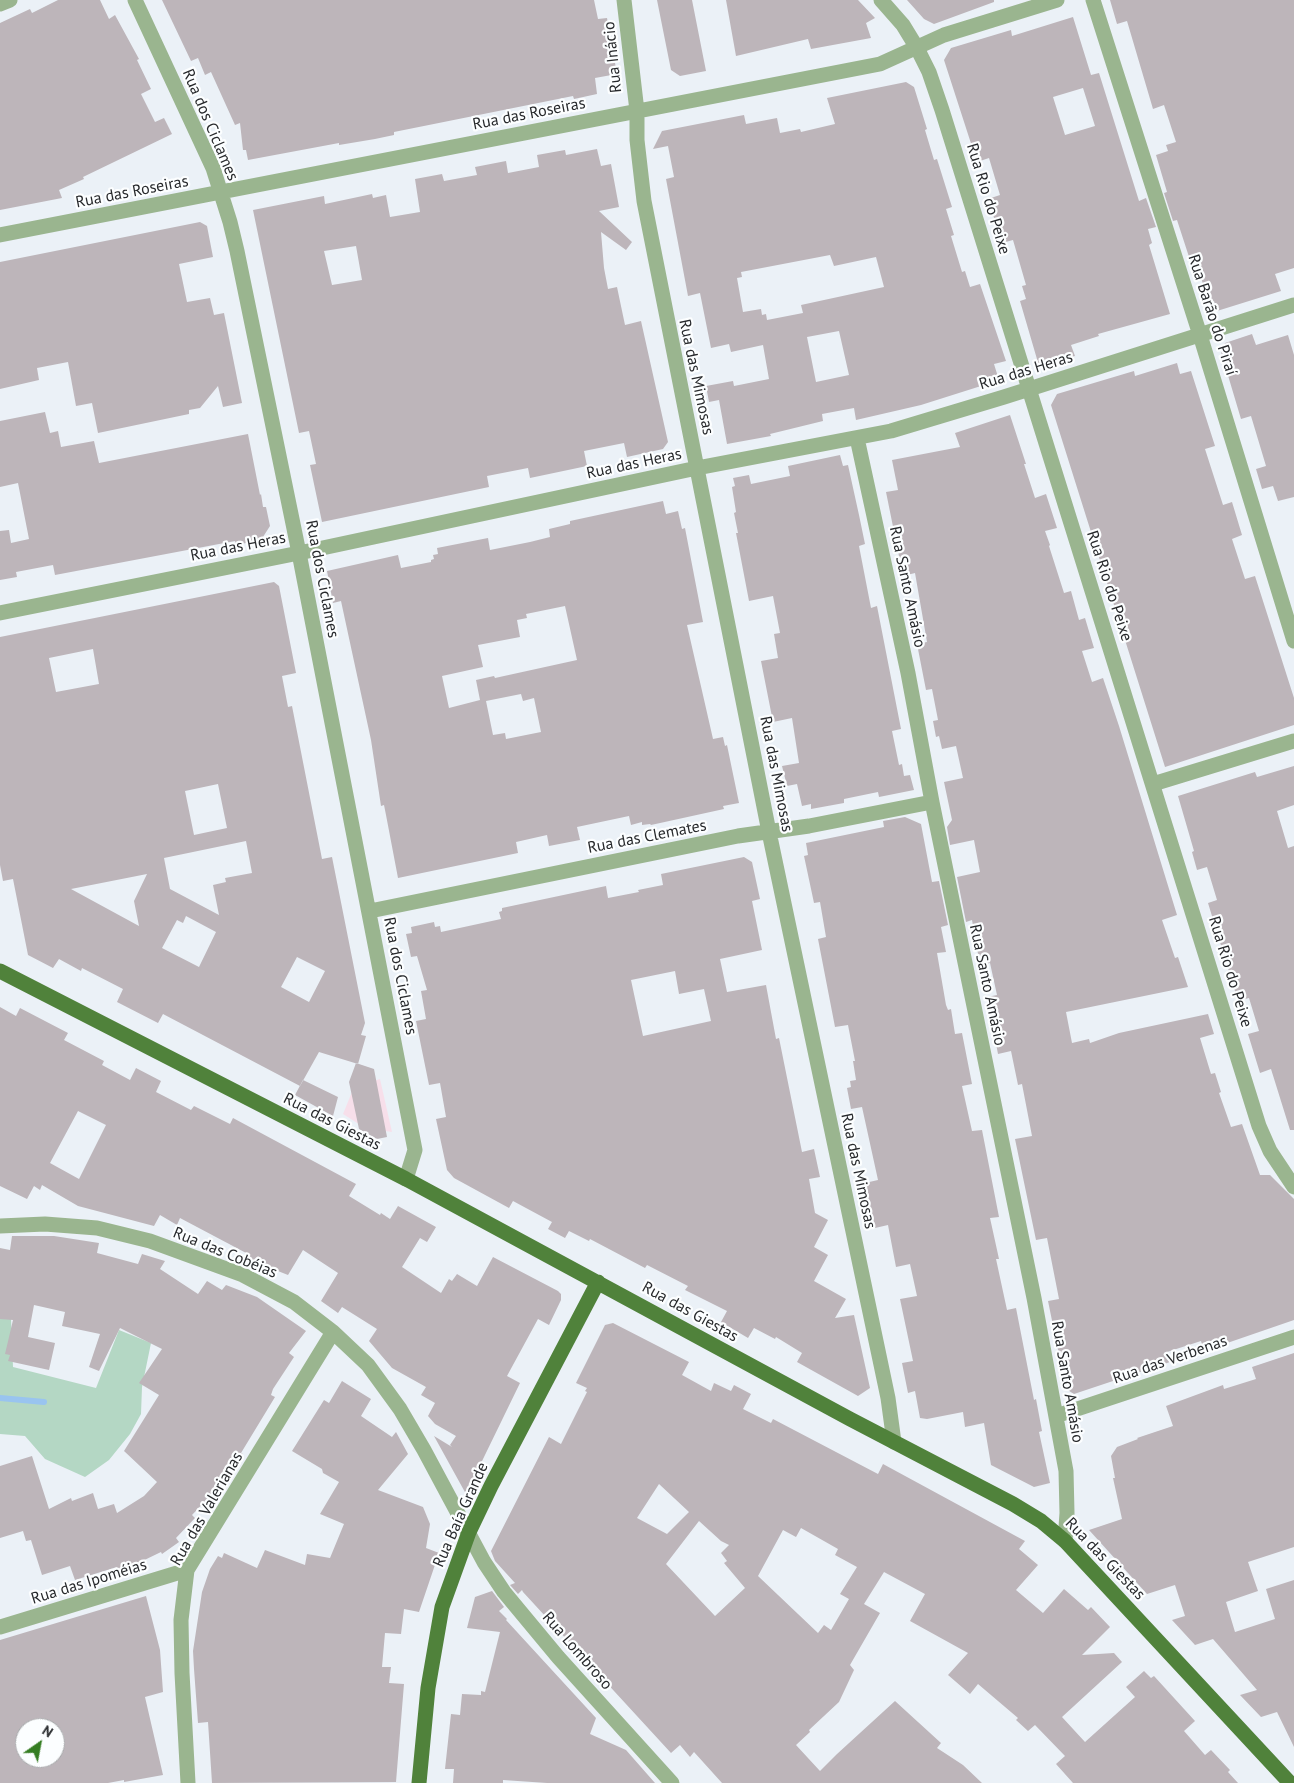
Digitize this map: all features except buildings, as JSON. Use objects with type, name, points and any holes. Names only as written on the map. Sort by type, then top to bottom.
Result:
[{"type":"main road","name":"Rua das Giestas","points":[[0,970],[406,1180],[894,1442],[1014,1504],[1040,1521],[1065,1541],[1290,1783]]},
{"type":"main road","name":"Rua Baía Grande","points":[[419,1783],[428,1688],[442,1607],[469,1532],[491,1486],[598,1282]]},
{"type":"street","points":[[0,4],[10,0]]},
{"type":"street","name":"Rua dos Ciclames","points":[[135,0],[213,168],[237,251],[370,911],[415,1150],[406,1180]]},
{"type":"street","name":"Rua Inácio","points":[[624,0],[637,111]]},
{"type":"street","name":"Rua Rio do Peixe","points":[[881,0],[903,25],[929,72],[1259,1126],[1270,1151],[1294,1187]]},
{"type":"street","name":"Rua das Roseiras","points":[[0,235],[880,64],[944,35],[1057,0]]},
{"type":"street","name":"Rua Barão do Piraí","points":[[1093,0],[1200,335],[1294,641]]},
{"type":"street","name":"Rua das Mimosas","points":[[637,111],[637,140],[644,201],[769,832],[886,1390],[894,1442]]},
{"type":"street","name":"Rua das Heras","points":[[0,612],[299,553],[697,468],[891,431],[1294,305]]},
{"type":"street","name":"Rua Santo Amásio","points":[[857,438],[908,673],[932,802],[1056,1416],[1067,1486],[1068,1513],[1065,1541]]},
{"type":"street","points":[[1153,784],[1294,741]]},
{"type":"street","name":"Rua das Clemates","points":[[370,911],[738,836],[809,826],[932,802]]},
{"type":"street","name":"Rua das Cobéias","points":[[0,1226],[45,1224],[96,1228],[150,1241],[243,1275],[294,1302],[333,1332],[368,1366],[400,1409],[469,1532]]},
{"type":"street","name":"Rua das Valerianas","points":[[188,1783],[182,1673],[182,1620],[187,1570],[333,1332]]},
{"type":"street","name":"Rua das Verbenas","points":[[1056,1416],[1294,1337]]},
{"type":"street","name":"Rua Lombroso","points":[[469,1532],[484,1562],[504,1592],[558,1658],[672,1783]]},
{"type":"street","name":"Rua das Ipoméias","points":[[0,1627],[187,1570]]},
{"type":"shaded area","points":[[380,1079],[392,1132],[365,1128],[343,1114],[354,1087]]},
{"type":"green space","points":[[0,1314],[11,1319],[13,1367],[96,1388],[119,1330],[151,1343],[142,1387],[141,1414],[130,1434],[109,1460],[85,1477],[45,1459],[25,1436],[0,1434]]},
{"type":"waterway","points":[[0,1398],[44,1402]]}]
